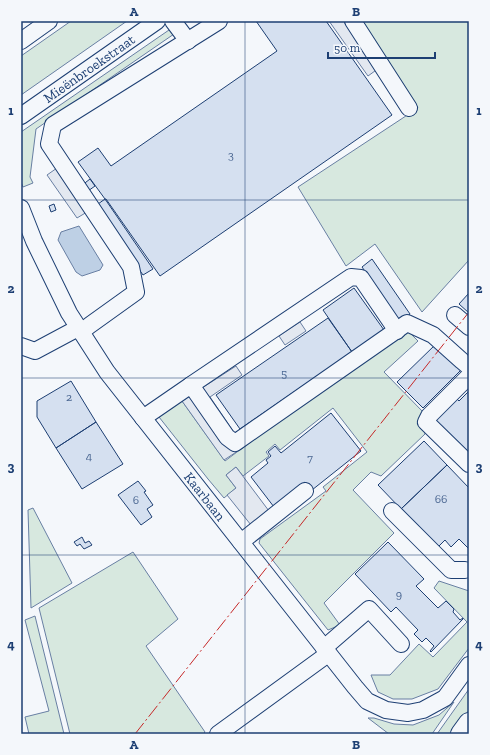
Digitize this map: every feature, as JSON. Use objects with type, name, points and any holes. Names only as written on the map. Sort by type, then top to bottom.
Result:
[{"type":"main road","points":[[461,734],[469,722]]},
{"type":"street","points":[[21,41],[49,21]]},
{"type":"street","points":[[173,21],[188,41]]},
{"type":"street","points":[[21,346],[35,351],[80,330],[90,325],[136,292],[132,267],[50,144],[53,125],[219,21]]},
{"type":"street","points":[[353,21],[409,108]]},
{"type":"street","name":"Mieënbroekstraat","points":[[21,116],[148,23]]},
{"type":"street","name":"Kaarbaan","points":[[21,208],[34,241],[69,313],[107,372],[367,701],[386,710],[408,713],[424,710],[445,698],[469,665]]},
{"type":"street","points":[[143,418],[351,277],[361,278],[397,330]]},
{"type":"street","points":[[455,315],[469,328]]},
{"type":"street","points":[[191,385],[227,437],[236,443],[407,323],[433,335],[469,367]]},
{"type":"street","points":[[469,376],[428,416],[426,422],[469,464]]},
{"type":"street","points":[[241,542],[305,491]]},
{"type":"street","points":[[392,511],[451,570],[468,570]]},
{"type":"street","points":[[218,734],[326,651],[369,610],[401,644]]},
{"type":"shaded area","points":[[71,21],[127,21],[21,95],[21,56]]},
{"type":"shaded area","points":[[329,21],[345,21],[379,68],[368,76]]},
{"type":"shaded area","points":[[357,21],[469,21],[469,260],[422,312],[375,244],[346,266],[298,187],[418,108]]},
{"type":"shaded area","points":[[169,30],[174,34],[36,129],[30,177],[33,183],[23,187],[21,182],[21,132]]},
{"type":"shaded area","points":[[57,168],[87,212],[77,218],[47,175]]},
{"type":"shaded area","points":[[300,322],[306,331],[285,345],[279,336]]},
{"type":"shaded area","points":[[406,329],[418,341],[384,372],[425,414],[425,434],[381,476],[371,472],[353,490],[394,533],[324,603],[340,625],[328,630],[259,543],[260,539],[326,491],[323,487],[367,452],[333,408],[280,450],[275,444],[266,452],[269,456],[243,476],[236,467],[226,475],[236,488],[224,498],[159,417],[182,401],[225,461],[341,374]]},
{"type":"shaded area","points":[[236,366],[242,375],[210,397],[244,447],[224,460],[182,401]]},
{"type":"shaded area","points":[[236,467],[269,511],[251,525],[227,495],[236,488],[226,475]]},
{"type":"shaded area","points":[[33,508],[72,583],[31,608],[28,510]]},
{"type":"shaded area","points":[[133,552],[178,619],[146,646],[205,732],[203,734],[70,734],[39,608]]},
{"type":"shaded area","points":[[439,581],[469,591],[469,648],[438,689],[412,699],[393,699],[378,692],[371,675],[390,675],[419,644],[433,657],[467,622],[434,588]]},
{"type":"shaded area","points":[[35,616],[64,734],[29,734],[25,717],[49,711],[25,620]]},
{"type":"shaded area","points":[[469,689],[469,710],[451,734],[437,734]]},
{"type":"shaded area","points":[[454,702],[432,734],[389,734],[368,718],[374,718],[394,724],[413,725],[439,715]]},
{"type":"water","points":[[79,226],[103,265],[100,270],[82,276],[76,272],[58,240],[61,232]]},
{"type":"building","points":[[256,21],[326,21],[392,115],[160,276],[78,162],[98,148],[111,166],[277,51]]},
{"type":"building","points":[[90,179],[95,186],[88,191],[98,204],[105,199],[153,269],[143,275],[81,186]]},
{"type":"building","points":[[54,204],[56,210],[51,212],[49,206]]},
{"type":"building","points":[[372,259],[410,314],[400,322],[362,267]]},
{"type":"building","points":[[354,288],[384,330],[352,352],[323,310]]},
{"type":"building","points":[[469,293],[469,313],[459,304]]},
{"type":"building","points":[[328,318],[352,352],[240,429],[216,395]]},
{"type":"building","points":[[437,343],[462,369],[423,408],[397,382]]},
{"type":"building","points":[[71,381],[96,422],[56,448],[37,417],[37,401]]},
{"type":"building","points":[[469,391],[469,458],[433,421],[456,398],[459,401]]},
{"type":"building","points":[[331,413],[361,451],[312,490],[305,482],[274,507],[251,477],[268,463],[266,460],[271,456],[268,452],[275,446],[281,453]]},
{"type":"building","points":[[96,422],[123,464],[82,489],[56,448]]},
{"type":"building","points":[[424,441],[447,465],[401,509],[378,485]]},
{"type":"building","points":[[447,465],[469,488],[469,547],[468,548],[459,539],[451,547],[445,540],[435,550],[401,509]]},
{"type":"building","points":[[138,481],[146,491],[144,492],[153,505],[147,509],[152,517],[141,525],[118,495]]},
{"type":"building","points":[[82,537],[85,543],[89,541],[92,545],[84,549],[80,544],[77,546],[74,542]]},
{"type":"building","points":[[388,542],[424,579],[416,586],[438,608],[446,601],[454,609],[453,612],[460,620],[463,618],[431,652],[430,651],[434,646],[426,638],[422,642],[414,634],[418,630],[396,607],[391,612],[355,574]]},
{"type":"power","points":[[135,734],[469,312]]}]
